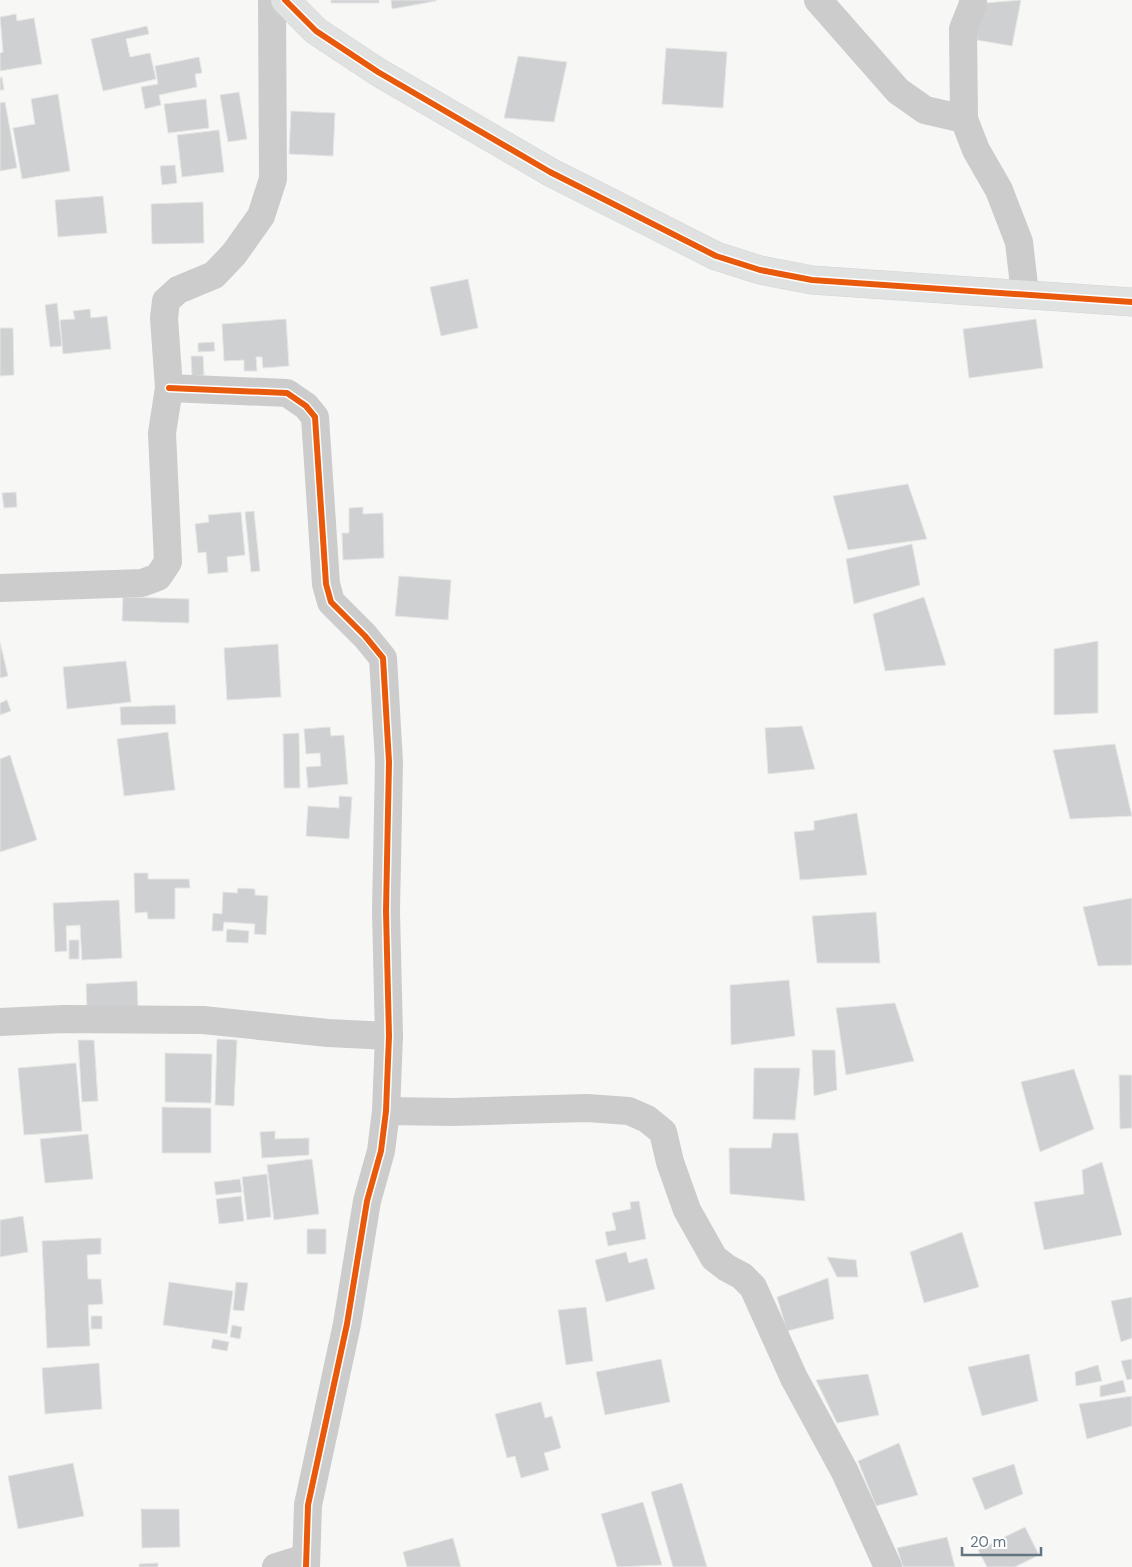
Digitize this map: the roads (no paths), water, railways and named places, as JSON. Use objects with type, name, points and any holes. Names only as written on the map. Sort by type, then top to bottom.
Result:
[{"type":"street","points":[[0,588],[142,583],[158,577],[168,562],[162,433],[169,388],[164,318],[166,301],[178,290],[214,275],[234,254],[261,216],[273,179],[272,0]]},
{"type":"street","points":[[285,0],[316,31],[378,72],[550,172],[716,256],[760,270],[812,280],[1132,302]]},
{"type":"street","points":[[818,0],[898,91],[925,110],[964,119]]},
{"type":"street","points":[[972,0],[973,4],[963,29],[964,119],[976,150],[999,190],[1019,242],[1024,294]]},
{"type":"street","points":[[169,388],[286,393],[306,406],[315,417],[326,584],[331,602],[365,636],[382,658],[389,762],[386,911],[389,1036],[386,1111],[381,1151],[367,1201],[347,1324],[308,1505],[305,1562],[276,1567]]},
{"type":"street","points":[[0,1022],[63,1018],[203,1020],[328,1033],[389,1036]]},
{"type":"street","points":[[386,1111],[453,1112],[587,1108],[629,1111],[647,1119],[663,1132],[670,1162],[686,1210],[714,1258],[742,1276],[753,1287],[794,1378],[845,1472],[888,1567]]}]
